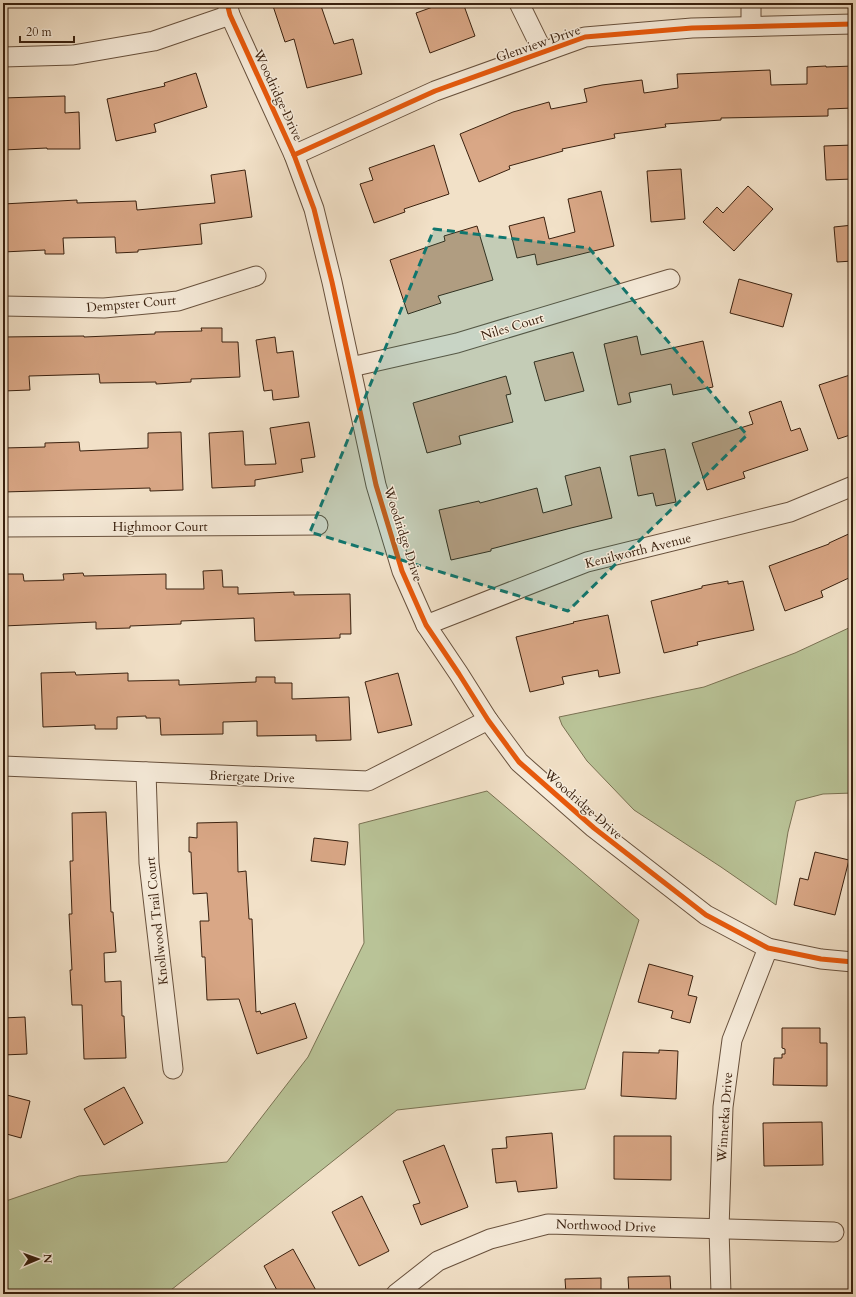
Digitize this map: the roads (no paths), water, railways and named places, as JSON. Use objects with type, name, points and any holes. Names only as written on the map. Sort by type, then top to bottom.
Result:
[{"type":"street","points":[[519,3],[544,52]]},
{"type":"street","points":[[751,26],[752,3]]},
{"type":"street","points":[[3,57],[73,55],[154,41],[229,9]]},
{"type":"street","name":"Woodridge Drive","points":[[229,9],[294,155],[314,209],[332,282],[376,485],[402,571],[426,625],[488,720],[519,762],[594,828],[706,915],[768,948],[821,958],[853,962]]},
{"type":"street","name":"Glenview Drive","points":[[294,155],[435,92],[585,37],[692,28],[853,24]]},
{"type":"street","name":"Dempster Court","points":[[3,306],[104,308],[178,301],[256,276]]},
{"type":"street","name":"Niles Court","points":[[351,367],[457,343],[670,279]]},
{"type":"street","name":"Kenilworth Avenue","points":[[426,625],[587,562],[790,512],[853,486]]},
{"type":"street","name":"Highmoor Court","points":[[3,527],[318,525]]},
{"type":"street","name":"Briergate Drive","points":[[3,766],[368,781],[488,720]]},
{"type":"street","name":"Knollwood Trail Court","points":[[146,772],[149,863],[173,1069]]},
{"type":"street","name":"Winnetka Drive","points":[[721,1294],[719,1229],[722,1107],[732,1040],[768,948]]},
{"type":"street","name":"Northwood Drive","points":[[396,1294],[438,1261],[490,1239],[548,1224],[834,1232]]}]
